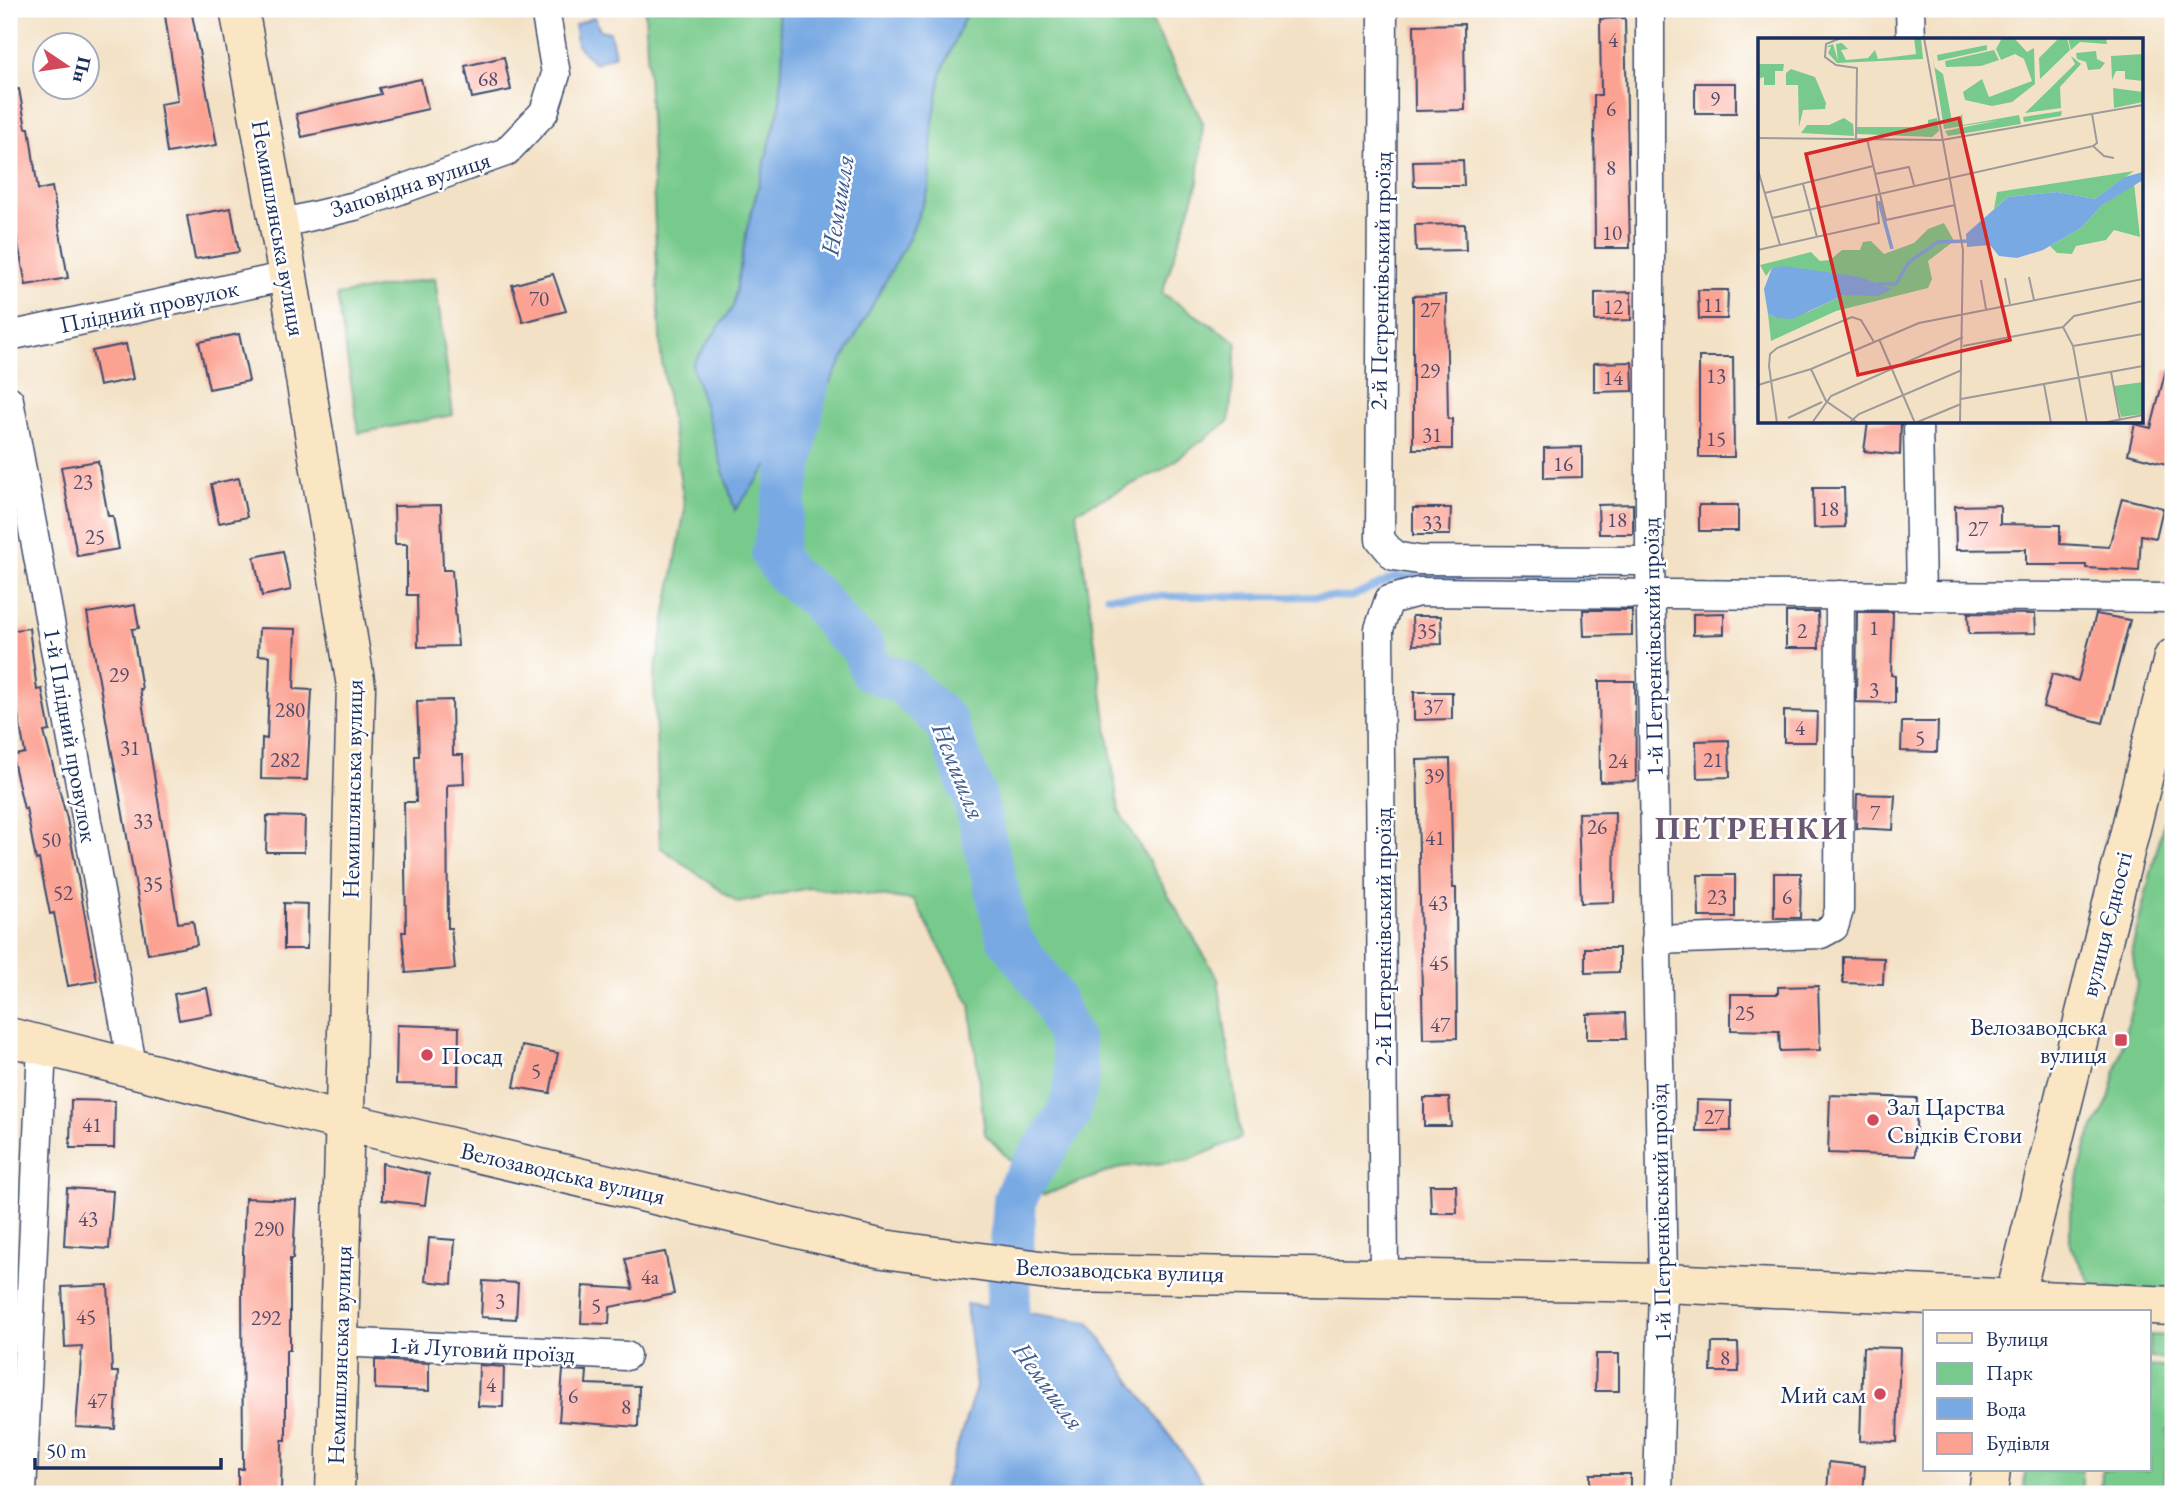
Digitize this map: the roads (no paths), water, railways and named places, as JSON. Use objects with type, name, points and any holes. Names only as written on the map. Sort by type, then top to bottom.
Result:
[{"type":"street","name":"Немишлянська вулиця","points":[[240,9],[279,223],[356,686],[335,1494]]},
{"type":"street","name":"Заповідна вулиця","points":[[279,223],[355,206],[506,152],[544,112],[556,74],[545,9]]},
{"type":"street","name":"2-й Петренківський проїзд","points":[[1383,9],[1378,526],[1380,540],[1393,576],[1379,629],[1384,1277]]},
{"type":"street","name":"1-й Петренківський проїзд","points":[[1650,9],[1650,561],[1663,1283],[1658,1494]]},
{"type":"street","points":[[1910,9],[1911,38]]},
{"type":"street","name":"Плідний провулок","points":[[9,336],[288,276]]},
{"type":"street","name":"1-й Плідний провулок","points":[[9,400],[133,1070]]},
{"type":"street","points":[[1918,424],[1921,596]]},
{"type":"street","points":[[1650,561],[1418,560],[1393,576],[1418,592],[2173,598]]},
{"type":"street","points":[[1656,940],[1821,934],[1835,928],[1839,910],[1840,595]]},
{"type":"street","name":"вулиця Єдності","points":[[2012,1305],[2173,658]]},
{"type":"street","points":[[22,1494],[25,1041]]},
{"type":"street","name":"Велозаводська вулиця","points":[[25,1041],[345,1122],[883,1249],[939,1258],[1063,1273],[1663,1283],[2012,1305],[2173,1306]]},
{"type":"street","name":"1-й Луговий проїзд","points":[[339,1342],[626,1356]]},
{"type":"street","points":[[1988,1494],[1991,1472]]},
{"type":"water","points":[[777,9],[968,9],[941,74],[932,128],[929,189],[909,238],[830,383],[735,510],[692,365],[733,307],[747,229],[780,106],[783,47]]},
{"type":"water","points":[[594,17],[600,30],[610,32],[615,55],[594,63],[577,45],[575,25]]},
{"type":"water","points":[[966,1304],[1089,1322],[1211,1494],[942,1494],[976,1387]]},
{"type":"waterway","name":"Немишля","points":[[811,364],[773,555],[788,575],[817,598],[841,629],[862,646],[871,670],[902,682],[945,721],[974,796],[1008,937],[1049,992],[1072,1042],[1078,1077],[1068,1115],[1021,1185],[1015,1200],[1007,1316],[1013,1342],[1029,1363]]},
{"type":"waterway","points":[[1107,596],[1352,597],[1395,577],[1591,579]]},
{"type":"place","name":"Велозаводська вулиця","points":[[2121,1040]]},
{"type":"place","name":"Посад","points":[[427,1055]]},
{"type":"place","name":"Зал Царства Свідків Єгови","points":[[1873,1120]]},
{"type":"place","name":"Мий сам","points":[[1880,1394]]},
{"type":"district","name":"ПЕТРЕНКИ","points":[[1752,828]]}]
